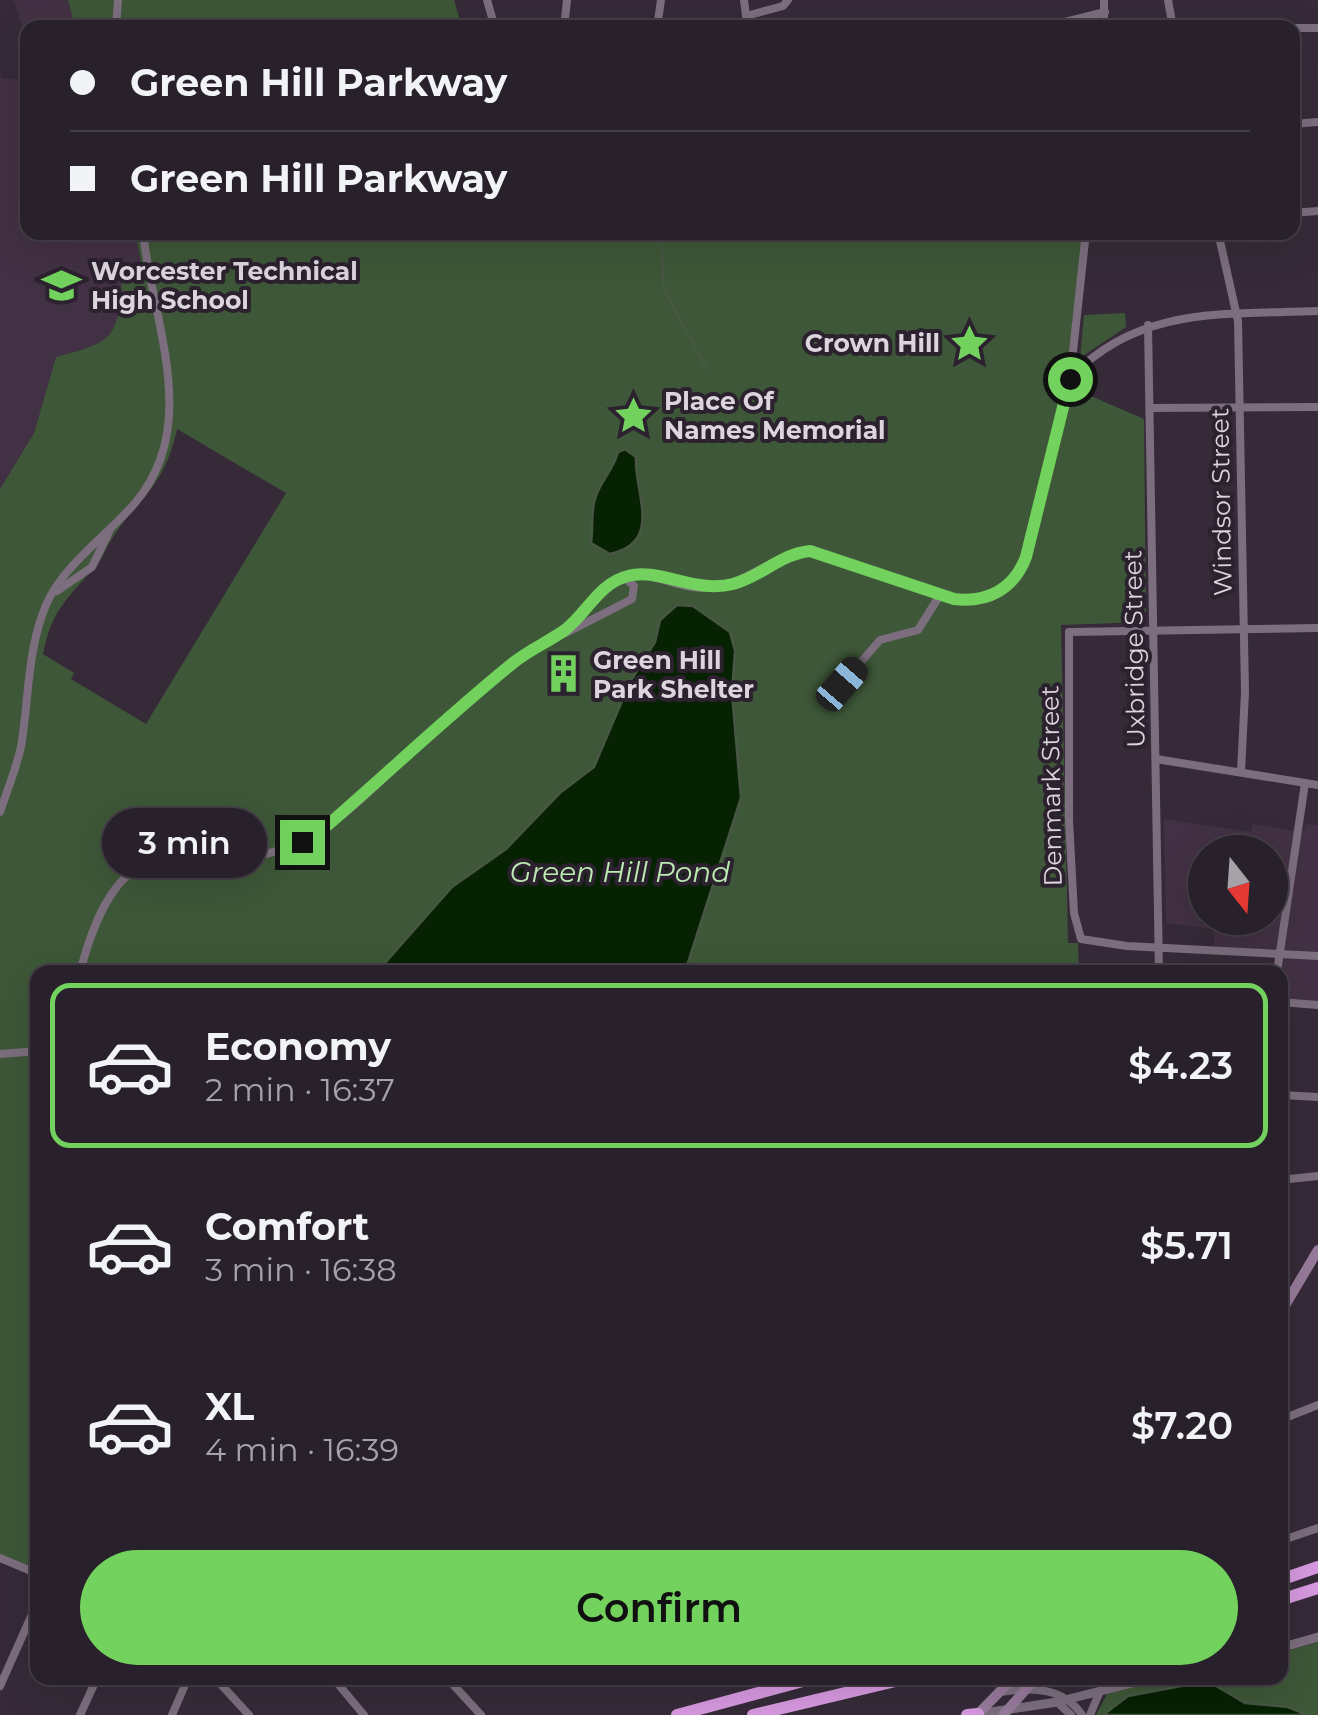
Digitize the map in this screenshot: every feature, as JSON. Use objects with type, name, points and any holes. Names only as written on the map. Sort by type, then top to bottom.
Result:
[{"type":"highway","points":[[1288,1577],[1318,1568]]},
{"type":"highway","points":[[1288,1597],[1318,1588]]},
{"type":"highway","points":[[677,1715],[768,1685]]},
{"type":"highway","points":[[721,1701],[786,1685]]},
{"type":"highway","points":[[753,1715],[879,1685]]},
{"type":"main road","points":[[1288,1296],[1318,1250]]},
{"type":"main road","points":[[974,1715],[1005,1685]]},
{"type":"main road","points":[[1005,1713],[1030,1685]]},
{"type":"street","points":[[744,0],[743,14],[783,6],[788,0]]},
{"type":"street","points":[[1104,0],[1104,20]]},
{"type":"street","points":[[1073,20],[1104,12]]},
{"type":"street","points":[[0,812],[19,755],[35,643],[49,598],[90,569],[117,521],[152,479],[170,418],[168,375],[144,240]]},
{"type":"street","points":[[548,641],[572,624],[601,591],[623,577],[637,574],[690,587],[716,587],[744,580],[790,555],[815,551],[940,595],[981,599],[1002,590],[1020,573],[1071,377],[1085,240]]},
{"type":"street","name":"Windsor Street","points":[[1220,240],[1236,316],[1245,740],[1240,772]]},
{"type":"street","points":[[1071,377],[1100,349],[1148,326],[1180,318],[1318,310]]},
{"type":"street","name":"Uxbridge Street","points":[[1148,326],[1159,965]]},
{"type":"street","points":[[1151,408],[1318,407]]},
{"type":"street","points":[[82,965],[98,919],[136,868],[176,854],[270,854],[316,835],[517,659],[632,599],[634,586],[623,577]]},
{"type":"street","points":[[842,684],[880,640],[918,630],[940,595]]},
{"type":"street","points":[[1152,631],[1318,628]]},
{"type":"street","name":"Denmark Street","points":[[1152,631],[1069,632],[1069,820],[1075,924],[1081,938],[1160,948]]},
{"type":"street","points":[[1156,759],[1318,785]]},
{"type":"street","points":[[1278,965],[1305,783]]},
{"type":"street","points":[[1160,948],[1318,956]]},
{"type":"street","points":[[1288,1003],[1318,1005]]},
{"type":"street","points":[[0,1054],[30,1053]]},
{"type":"street","points":[[1288,1095],[1318,1097]]},
{"type":"street","points":[[1288,1179],[1318,1176]]},
{"type":"street","points":[[1288,1417],[1318,1406]]},
{"type":"street","points":[[1288,1538],[1318,1528]]},
{"type":"street","points":[[0,1558],[30,1571]]},
{"type":"street","points":[[0,1686],[30,1619]]},
{"type":"street","points":[[1288,1646],[1318,1637]]},
{"type":"street","points":[[80,1715],[94,1685]]},
{"type":"street","points":[[172,1715],[185,1685]]},
{"type":"street","points":[[221,1685],[249,1715]]},
{"type":"street","points":[[339,1685],[364,1715]]},
{"type":"street","points":[[454,1685],[481,1715]]},
{"type":"street","points":[[974,1715],[1005,1713],[1122,1685]]},
{"type":"street","points":[[997,1692],[1027,1688],[1062,1700],[1082,1715]]},
{"type":"street","points":[[1090,1715],[1101,1690]]},
{"type":"street","points":[[1062,1700],[1072,1715]]},
{"type":"shaded area","points":[[14,0],[68,0],[76,20],[20,20]]},
{"type":"shaded area","points":[[68,0],[454,0],[460,20],[73,20]]},
{"type":"shaded area","name":"Worcester Technical High School","points":[[0,70],[1,78],[20,79],[20,240],[136,240],[141,263],[132,266],[115,331],[96,347],[56,357],[34,433],[0,489]]},
{"type":"shaded area","points":[[136,240],[1085,240],[1071,377],[1077,390],[1144,419],[1146,622],[1061,625],[1068,943],[1078,943],[1079,965],[30,965],[30,1571],[0,1558],[0,489],[34,433],[56,357],[90,347],[109,334],[118,314],[122,279],[141,262]],"holes":[[[177,429],[286,493],[146,724],[71,679],[74,673],[43,654],[51,625],[63,604],[157,480]]]},
{"type":"shaded area","points":[[1125,313],[1126,327],[1080,358],[1084,315]]},
{"type":"shaded area","points":[[1164,819],[1251,832],[1253,824],[1289,830],[1305,830],[1306,824],[1318,825],[1318,1005],[1288,1003],[1288,965],[1279,965],[1279,955],[1213,951],[1214,935],[1288,935],[1288,835],[1188,835],[1188,926],[1166,923]]},
{"type":"shaded area","points":[[1318,1642],[1318,1715],[1096,1715],[1108,1692],[1141,1685],[1288,1685],[1288,1651]]},
{"type":"water","points":[[625,449],[636,457],[641,528],[637,539],[627,548],[610,554],[591,543],[593,509],[618,452]]},
{"type":"water","name":"Green Hill Pond","points":[[677,605],[693,606],[730,632],[735,651],[732,693],[741,798],[687,965],[383,965],[452,887],[506,849],[561,792],[594,767],[630,682],[655,642],[660,620]]},
{"type":"water","points":[[1187,1685],[1215,1685],[1245,1703],[1288,1707],[1307,1715],[1103,1715],[1128,1696]]},
{"type":"waterway","points":[[661,240],[664,289],[707,370]]},
{"type":"place","name":"Worcester Technical High School","points":[[61,285]]},
{"type":"place","name":"Crown Hill","points":[[970,343]]},
{"type":"place","name":"Place Of Names Memorial","points":[[634,415]]},
{"type":"place","name":"Green Hill Park Shelter","points":[[563,674]]},
{"type":"route","points":[[302,842],[329,824],[517,659],[566,629],[601,591],[623,577],[637,574],[690,587],[716,587],[735,584],[786,556],[810,551],[827,553],[954,599],[974,600],[1002,590],[1020,573],[1026,557],[1070,379]]}]
